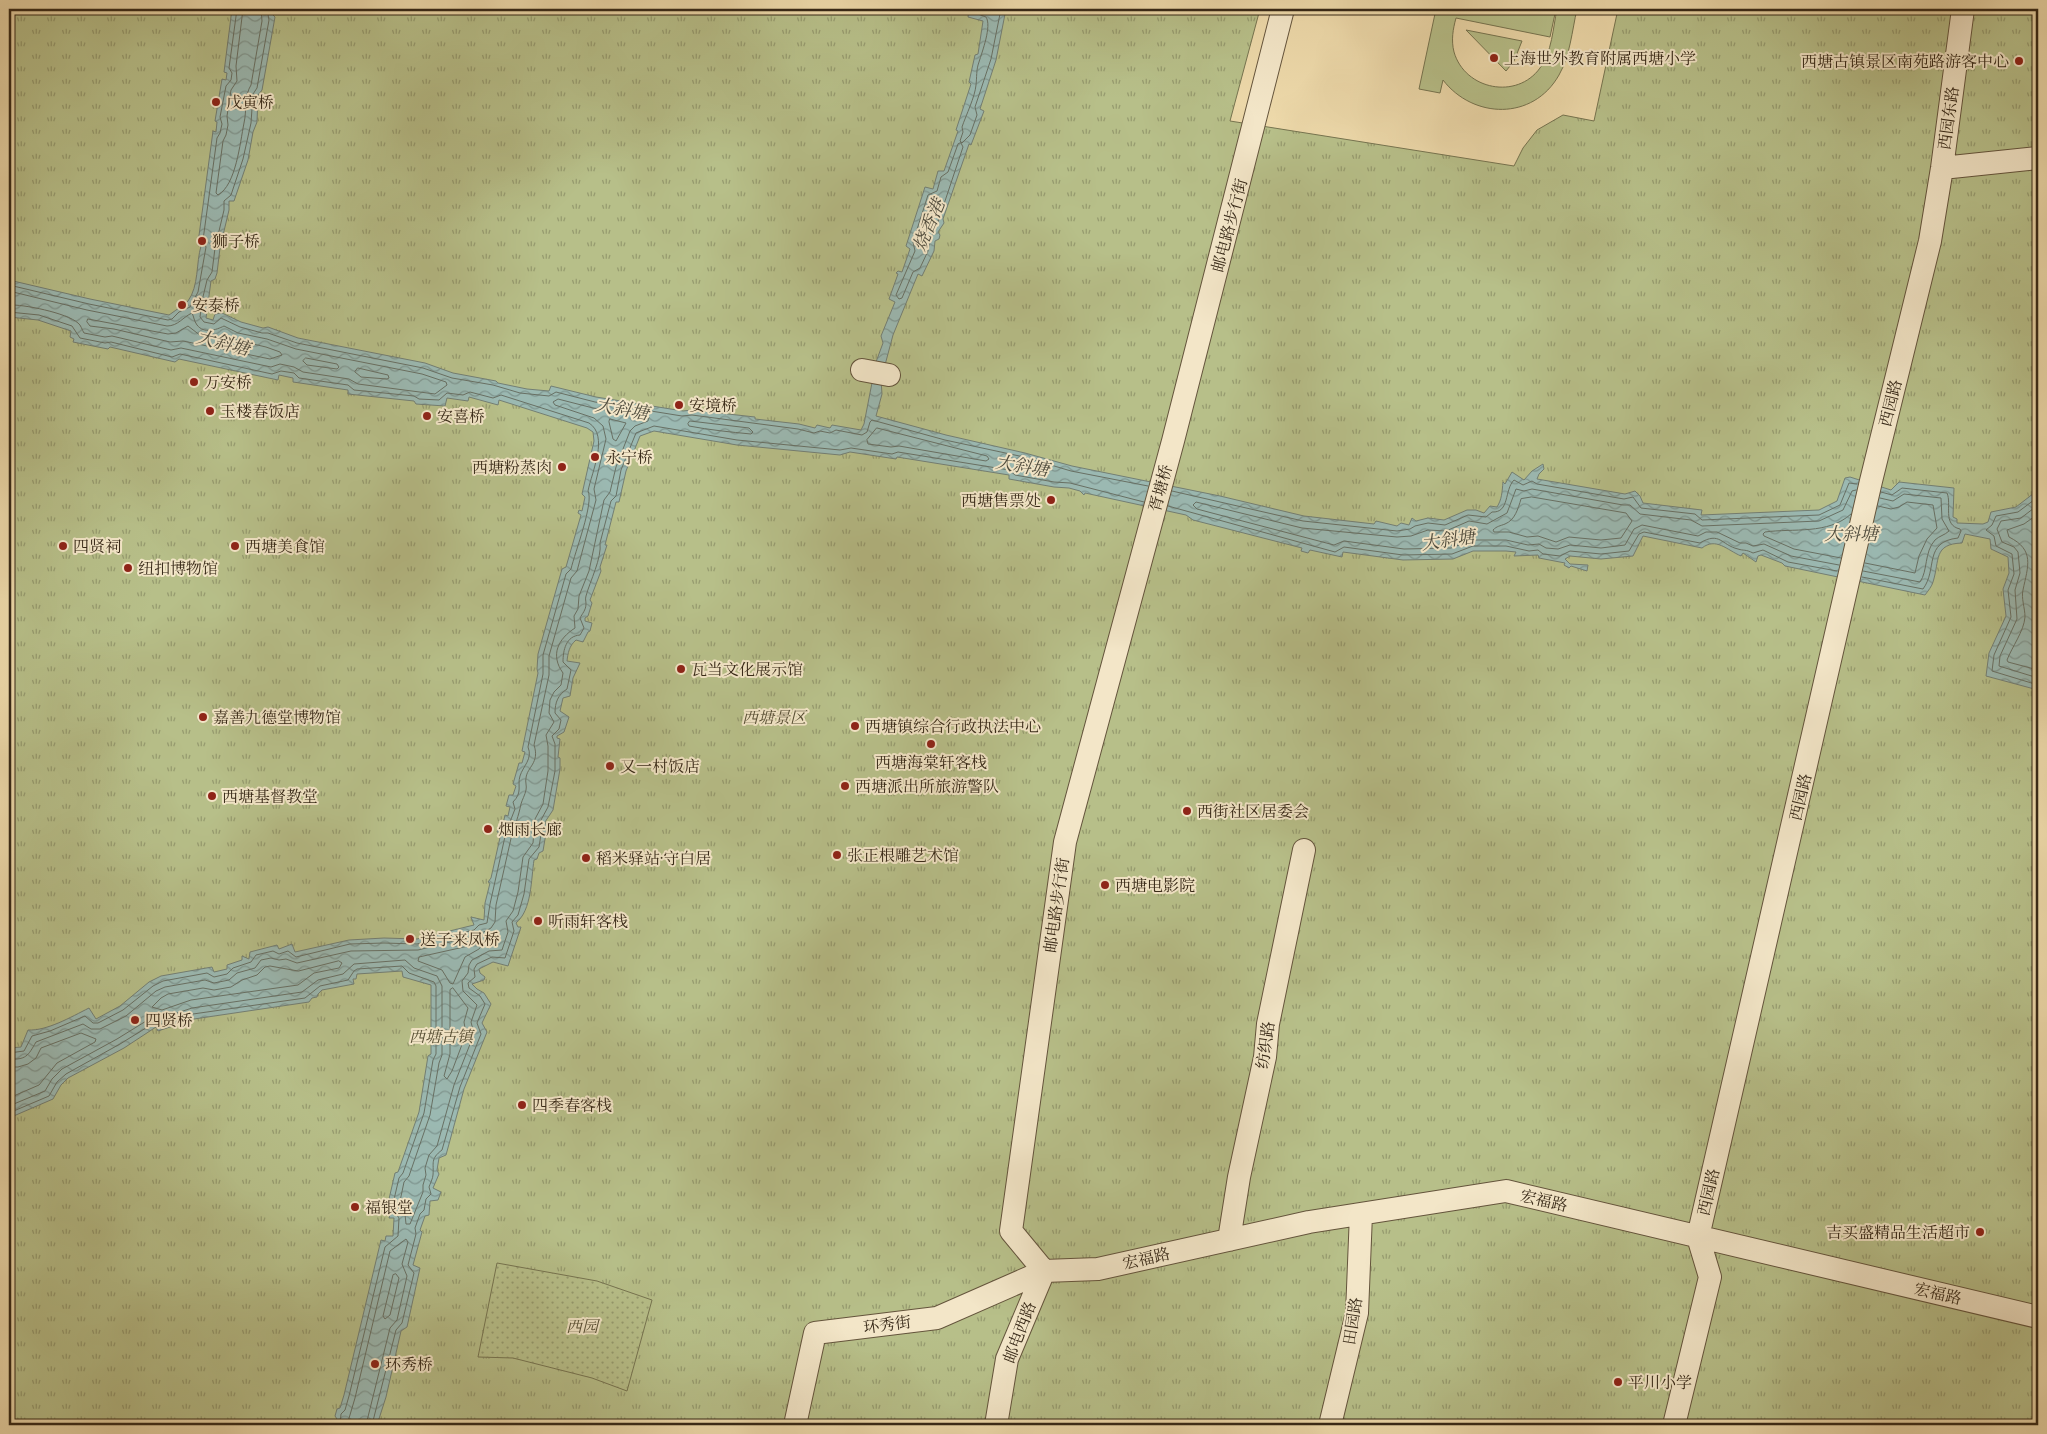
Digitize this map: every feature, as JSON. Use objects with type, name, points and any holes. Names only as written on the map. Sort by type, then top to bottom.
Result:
[{"type":"street","name":"邮电路步行街","points":[[1173,441],[1283,9]]},
{"type":"street","name":"西园东路","points":[[1942,168],[1963,9]]},
{"type":"street","points":[[1942,168],[2038,158]]},
{"type":"street","name":"西园路","points":[[1674,1425],[1710,1277],[1698,1237],[1871,481],[1930,241],[1942,168]]},
{"type":"street","points":[[862,370],[889,375]]},
{"type":"street","name":"胥塘桥","points":[[1147,536],[1173,441]]},
{"type":"street","name":"邮电路步行街","points":[[1044,1271],[1011,1231],[1065,842],[1147,536]]},
{"type":"street","name":"纺织路","points":[[1229,1240],[1239,1177],[1265,1057],[1268,1024],[1304,850]]},
{"type":"street","name":"宏福路","points":[[1044,1271],[1098,1269],[1310,1222],[1506,1191],[2038,1317]]},
{"type":"street","name":"田园路","points":[[1330,1425],[1356,1314],[1361,1214]]},
{"type":"street","name":"环秀街","points":[[795,1425],[815,1333],[937,1318],[1044,1271]]},
{"type":"street","name":"邮电西路","points":[[996,1425],[1007,1359],[1044,1271]]},
{"type":"green space","name":"西塘景区","points":[[9,9],[1260,9],[1230,121],[1514,166],[1523,148],[1537,130],[1563,115],[1594,121],[1618,9],[2038,9],[2038,1425],[9,1425]]},
{"type":"green space","points":[[1436,9],[1556,9],[1550,37],[1456,18],[1453,30],[1453,43],[1454,52],[1460,65],[1469,75],[1480,82],[1492,86],[1506,87],[1530,78],[1544,62],[1550,47],[1557,9],[1577,9],[1563,68],[1548,90],[1534,101],[1519,107],[1502,109],[1486,108],[1470,102],[1456,93],[1443,80],[1440,93],[1419,89]]},
{"type":"green space","points":[[1466,30],[1522,41],[1514,61],[1506,71]]},
{"type":"green space","name":"西园","points":[[497,1263],[597,1281],[652,1300],[627,1391],[592,1378],[513,1358],[478,1357]]},
{"type":"water","points":[[232,9],[272,9],[272,14],[275,17],[262,90],[258,95],[257,122],[253,132],[248,160],[234,201],[229,201],[217,273],[215,279],[211,281],[206,318],[213,320],[215,314],[222,313],[241,322],[263,328],[268,327],[298,338],[425,363],[453,373],[527,389],[549,391],[551,386],[596,397],[683,411],[692,410],[755,417],[755,419],[799,424],[815,428],[817,425],[830,428],[832,425],[861,430],[864,424],[876,362],[883,343],[881,336],[895,302],[889,299],[898,274],[896,273],[898,271],[902,272],[910,249],[906,246],[925,187],[933,189],[938,171],[944,171],[958,131],[956,130],[971,84],[969,82],[975,55],[978,54],[983,21],[968,17],[969,9],[1006,9],[996,60],[980,109],[984,111],[971,145],[969,144],[943,219],[944,223],[938,232],[940,235],[939,239],[935,241],[934,251],[922,276],[918,274],[893,335],[881,380],[882,394],[876,416],[1072,466],[1220,496],[1304,516],[1374,524],[1376,521],[1397,526],[1401,523],[1409,525],[1412,518],[1416,521],[1428,518],[1444,520],[1467,510],[1476,510],[1484,513],[1490,506],[1497,507],[1501,498],[1503,482],[1505,484],[1512,472],[1524,480],[1532,471],[1543,464],[1544,469],[1537,479],[1625,494],[1635,491],[1643,503],[1702,510],[1701,515],[1819,510],[1837,501],[1845,478],[1850,477],[1891,490],[1899,482],[1954,488],[1953,517],[1957,519],[1957,523],[1983,524],[1988,522],[1991,512],[2016,507],[2038,490],[2038,690],[1986,676],[1989,653],[2006,616],[2003,589],[2009,573],[2008,557],[1991,549],[1990,539],[1965,534],[1962,543],[1946,546],[1942,550],[1932,584],[1925,595],[1785,566],[1761,555],[1758,556],[1756,562],[1743,553],[1741,556],[1717,544],[1707,545],[1702,548],[1643,536],[1633,556],[1601,559],[1570,556],[1565,559],[1570,564],[1588,565],[1587,571],[1571,566],[1569,568],[1564,565],[1565,563],[1539,558],[1538,555],[1514,556],[1516,552],[1506,551],[1473,551],[1453,559],[1403,560],[1343,552],[1342,557],[1310,550],[1308,553],[1301,551],[1302,548],[1193,520],[1186,515],[1085,493],[1084,495],[1080,491],[1069,488],[1009,479],[1009,475],[897,457],[896,459],[850,452],[840,455],[737,445],[654,431],[640,436],[626,471],[619,502],[616,502],[605,545],[607,545],[600,567],[601,571],[590,600],[592,603],[588,616],[585,618],[585,621],[592,623],[590,631],[583,642],[576,640],[568,652],[567,661],[580,663],[573,678],[570,696],[563,698],[560,711],[569,717],[564,732],[557,736],[560,739],[558,757],[560,758],[560,769],[553,810],[545,822],[547,827],[543,851],[534,860],[528,902],[516,923],[518,927],[521,927],[508,966],[493,962],[479,969],[480,973],[485,977],[484,980],[472,984],[484,993],[491,1004],[482,1023],[487,1032],[464,1089],[446,1155],[439,1158],[437,1170],[439,1174],[433,1188],[441,1192],[438,1200],[430,1201],[429,1215],[425,1216],[420,1230],[422,1232],[413,1265],[420,1268],[407,1327],[401,1331],[386,1397],[377,1425],[335,1425],[337,1419],[335,1416],[344,1395],[381,1240],[385,1241],[386,1236],[393,1236],[394,1218],[389,1218],[390,1214],[386,1212],[395,1173],[398,1172],[419,1112],[428,1056],[431,1054],[431,985],[403,977],[402,971],[357,974],[356,979],[353,979],[354,984],[322,990],[317,997],[312,998],[309,1002],[194,1019],[158,1031],[156,1027],[124,1048],[68,1078],[61,1085],[53,1099],[9,1118],[9,1048],[21,1047],[28,1030],[51,1026],[89,1008],[96,1019],[120,1006],[149,982],[161,976],[212,967],[214,972],[227,969],[227,965],[242,960],[242,956],[249,959],[250,952],[277,945],[279,949],[292,944],[295,952],[349,940],[417,939],[474,925],[471,917],[484,920],[485,903],[490,883],[488,882],[491,878],[501,833],[497,832],[498,829],[502,829],[505,815],[508,816],[510,807],[506,806],[509,795],[513,795],[516,786],[513,784],[519,763],[522,763],[525,752],[522,751],[538,673],[538,654],[562,569],[566,567],[581,515],[578,513],[579,510],[582,511],[585,497],[582,494],[594,441],[593,432],[587,428],[499,400],[498,405],[469,397],[468,401],[447,398],[445,406],[416,404],[414,401],[348,394],[348,390],[293,382],[293,378],[279,375],[278,380],[179,359],[175,362],[110,347],[108,349],[73,342],[74,339],[70,337],[71,331],[38,320],[9,317],[9,280],[169,315],[188,301],[192,295],[197,274],[201,246],[198,243],[213,131],[216,132],[217,122],[215,121],[222,79],[226,80],[227,73],[224,72]]},
{"type":"place","name":"上海世外教育附属西塘小学","points":[[1494,58]]},
{"type":"place","name":"西塘古镇景区南苑路游客中心","points":[[2019,61]]},
{"type":"place","name":"戊寅桥","points":[[216,102]]},
{"type":"place","name":"狮子桥","points":[[202,241]]},
{"type":"place","name":"安泰桥","points":[[182,305]]},
{"type":"place","name":"万安桥","points":[[194,382]]},
{"type":"place","name":"安境桥","points":[[679,405]]},
{"type":"place","name":"玉楼春饭店","points":[[210,411]]},
{"type":"place","name":"安喜桥","points":[[427,416]]},
{"type":"place","name":"永宁桥","points":[[595,457]]},
{"type":"place","name":"西塘粉蒸肉","points":[[562,467]]},
{"type":"place","name":"西塘售票处","points":[[1051,500]]},
{"type":"place","name":"四贤祠","points":[[63,546]]},
{"type":"place","name":"西塘美食馆","points":[[235,546]]},
{"type":"place","name":"纽扣博物馆","points":[[128,568]]},
{"type":"place","name":"瓦当文化展示馆","points":[[681,669]]},
{"type":"place","name":"嘉善九德堂博物馆","points":[[203,717]]},
{"type":"place","name":"西塘镇综合行政执法中心","points":[[855,726]]},
{"type":"place","name":"西塘海棠轩客栈","points":[[931,744]]},
{"type":"place","name":"又一村饭店","points":[[610,766]]},
{"type":"place","name":"西塘派出所旅游警队","points":[[845,786]]},
{"type":"place","name":"西塘基督教堂","points":[[212,796]]},
{"type":"place","name":"西街社区居委会","points":[[1187,811]]},
{"type":"place","name":"烟雨长廊","points":[[488,829]]},
{"type":"place","name":"张正根雕艺术馆","points":[[837,855]]},
{"type":"place","name":"稻米驿站·守白居","points":[[586,858]]},
{"type":"place","name":"西塘电影院","points":[[1105,885]]},
{"type":"place","name":"听雨轩客栈","points":[[538,921]]},
{"type":"place","name":"送子来凤桥","points":[[410,939]]},
{"type":"place","name":"四贤桥","points":[[135,1020]]},
{"type":"place","name":"四季春客栈","points":[[522,1105]]},
{"type":"place","name":"福银堂","points":[[355,1207]]},
{"type":"place","name":"吉买盛精品生活超市","points":[[1980,1232]]},
{"type":"place","name":"环秀桥","points":[[375,1364]]},
{"type":"place","name":"平川小学","points":[[1618,1382]]},
{"type":"water label","name":"烧香港","points":[[929,225]]},
{"type":"water label","name":"大斜塘","points":[[223,343]]},
{"type":"water label","name":"大斜塘","points":[[622,409]]},
{"type":"water label","name":"大斜塘","points":[[1022,466]]},
{"type":"water label","name":"大斜塘","points":[[1851,534]]},
{"type":"water label","name":"大斜塘","points":[[1448,540]]},
{"type":"park label","name":"西塘古镇","points":[[441,1036]]}]
